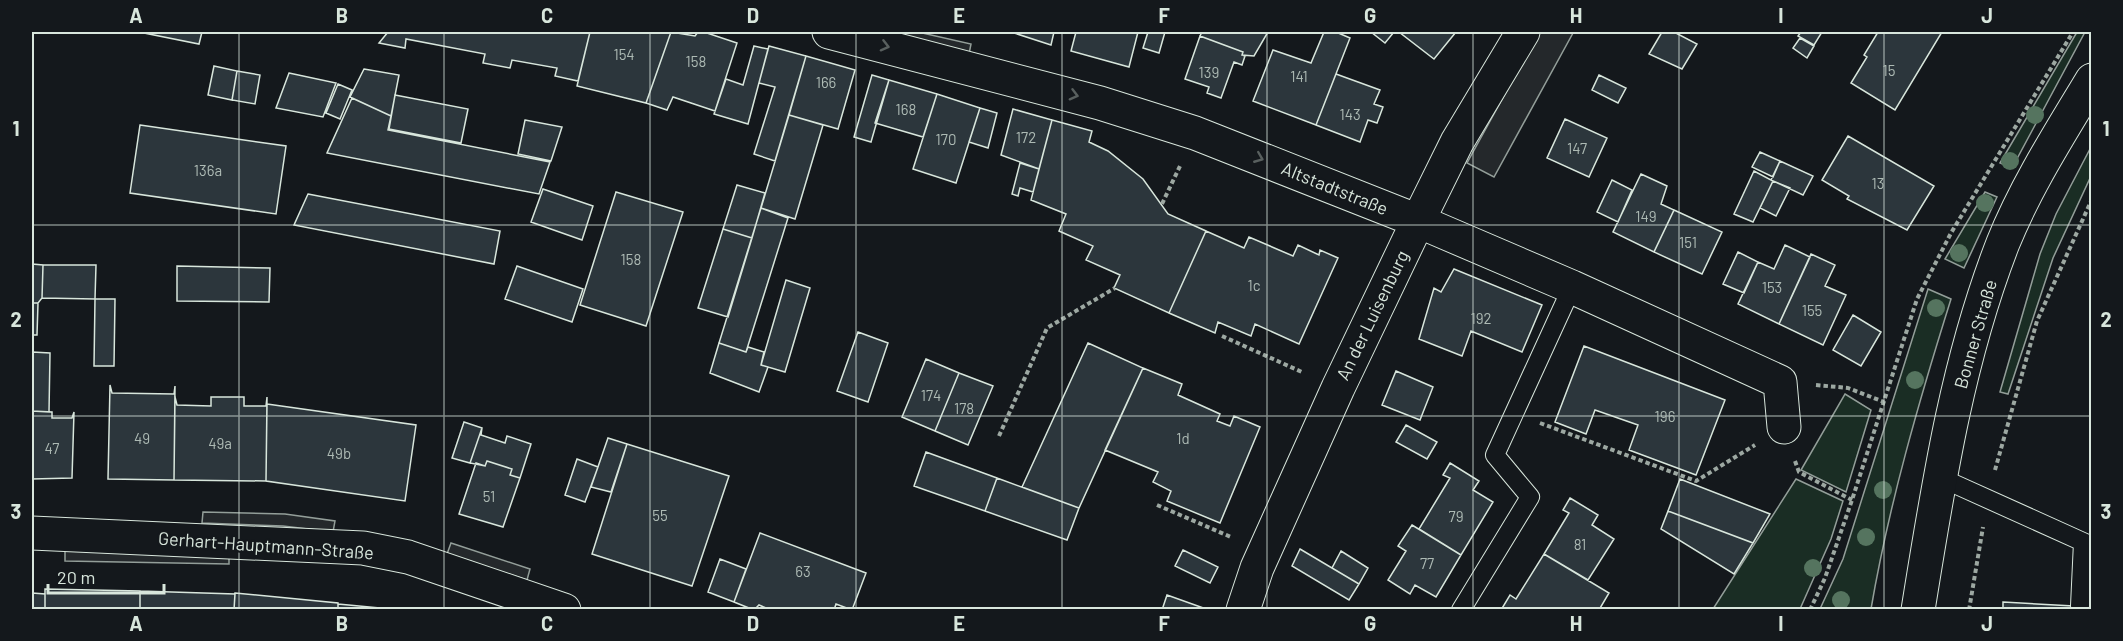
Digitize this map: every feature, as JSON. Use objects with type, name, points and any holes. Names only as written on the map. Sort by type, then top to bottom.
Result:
[{"type":"street","name":"Altstadtstraße","points":[[829,32],[972,67],[1195,133],[1418,221],[1572,287],[1780,382]]},
{"type":"street","name":"An der Luisenburg","points":[[1243,609],[1265,552],[1338,388],[1418,221],[1457,142],[1523,32]]},
{"type":"street","name":"Bonner Straße","points":[[1918,609],[1939,477],[1964,365],[1984,295],[2004,241],[2039,170],[2091,80]]},
{"type":"street","points":[[1780,382],[1784,427]]},
{"type":"street","name":"Gerhart-Hauptmann-Straße","points":[[32,533],[363,548],[408,557],[564,609]]},
{"type":"lane","points":[[1461,609],[1530,497],[1495,454],[1572,287]]},
{"type":"lane","points":[[1939,477],[2087,544],[2080,606]]},
{"type":"path","points":[[1810,609],[1825,578],[1852,500],[1917,299],[1951,233],[2073,32]]},
{"type":"path","points":[[1969,609],[1988,499],[2037,321],[2091,199]]},
{"type":"path","points":[[999,436],[1047,328],[1115,288]]},
{"type":"path","points":[[1222,336],[1338,388]]},
{"type":"path","points":[[1780,382],[1848,388],[1884,402]]},
{"type":"path","points":[[1514,413],[1696,481],[1784,427]]},
{"type":"path","points":[[1798,472],[1852,500]]},
{"type":"path","points":[[1157,505],[1265,552]]},
{"type":"green space","points":[[2077,32],[2085,32],[2012,168],[2000,163]]},
{"type":"green space","points":[[2091,147],[2091,176],[2053,258],[2008,394],[2000,392],[2040,254],[2056,214]]},
{"type":"green space","points":[[1985,192],[1997,197],[1964,268],[1945,259]]},
{"type":"green space","points":[[1928,289],[1951,299],[1906,453],[1871,609],[1820,609],[1843,559]]},
{"type":"green space","points":[[1845,394],[1871,410],[1846,492],[1801,470]]},
{"type":"green space","points":[[1796,479],[1843,501],[1831,539],[1800,609],[1713,609]]},
{"type":"shaded area","points":[[874,32],[918,32],[971,44],[969,54]]},
{"type":"shaded area","points":[[1539,32],[1573,33],[1494,177],[1467,163]]},
{"type":"shaded area","points":[[203,512],[285,514],[335,521],[333,532],[283,526],[202,523]]},
{"type":"shaded area","points":[[451,543],[530,569],[527,580],[447,554]]},
{"type":"shaded area","points":[[65,549],[229,553],[229,564],[65,561]]},
{"type":"building","points":[[139,32],[202,32],[199,44]]},
{"type":"building","points":[[388,32],[590,32],[578,81],[555,76],[557,68],[512,60],[510,68],[483,63],[485,54],[406,39],[405,48],[379,43]]},
{"type":"building","points":[[590,32],[671,32],[646,103],[577,86]]},
{"type":"building","points":[[671,32],[695,36],[698,32],[704,32],[737,43],[715,111],[673,97],[667,110],[646,103]]},
{"type":"building","points":[[1011,32],[1054,32],[1051,45]]},
{"type":"building","points":[[1076,32],[1138,32],[1129,67],[1071,51]]},
{"type":"building","points":[[1148,32],[1165,32],[1159,53],[1143,48]]},
{"type":"building","points":[[1202,32],[1268,32],[1254,56],[1242,55],[1243,52],[1200,36]]},
{"type":"building","points":[[1324,32],[1336,32],[1350,38],[1316,125],[1253,101],[1273,50],[1311,63]]},
{"type":"building","points":[[1371,32],[1394,32],[1385,43]]},
{"type":"building","points":[[1399,32],[1456,32],[1434,59]]},
{"type":"building","points":[[1662,32],[1674,32],[1697,44],[1682,69],[1649,54]]},
{"type":"building","points":[[1801,32],[1822,32],[1814,45],[1798,36]]},
{"type":"building","points":[[1878,32],[1942,32],[1895,110],[1851,83],[1867,57],[1864,55]]},
{"type":"building","points":[[1200,36],[1243,52],[1242,55],[1245,56],[1242,65],[1234,62],[1221,98],[1207,93],[1209,87],[1185,79]]},
{"type":"building","points":[[1800,38],[1814,46],[1807,58],[1793,48]]},
{"type":"building","points":[[754,46],[768,49],[748,124],[714,114],[726,79],[743,85]]},
{"type":"building","points":[[769,46],[806,56],[775,161],[754,154],[775,87],[759,83]]},
{"type":"building","points":[[806,56],[855,70],[838,129],[789,115]]},
{"type":"building","points":[[214,66],[237,71],[232,100],[208,95]]},
{"type":"building","points":[[364,69],[399,75],[391,116],[350,97]]},
{"type":"building","points":[[237,71],[260,75],[255,104],[232,100]]},
{"type":"building","points":[[289,73],[336,83],[323,117],[276,108]]},
{"type":"building","points":[[1336,74],[1380,90],[1374,104],[1383,107],[1377,123],[1368,120],[1360,142],[1316,125]]},
{"type":"building","points":[[872,75],[889,80],[871,142],[854,137]]},
{"type":"building","points":[[1599,75],[1626,88],[1618,103],[1592,90]]},
{"type":"building","points":[[889,80],[937,94],[923,137],[875,123]]},
{"type":"building","points":[[338,84],[352,90],[340,119],[326,113]]},
{"type":"building","points":[[937,94],[980,108],[956,183],[913,169]]},
{"type":"building","points":[[395,95],[468,109],[461,143],[389,129]]},
{"type":"building","points":[[352,98],[391,116],[388,130],[550,162],[539,194],[327,153]]},
{"type":"building","points":[[980,108],[997,113],[988,148],[969,142]]},
{"type":"building","points":[[1013,109],[1052,120],[1039,169],[1001,155]]},
{"type":"building","points":[[789,115],[823,125],[795,219],[761,208]]},
{"type":"building","points":[[1565,119],[1607,138],[1589,177],[1547,158]]},
{"type":"building","points":[[525,120],[562,127],[551,161],[518,154]]},
{"type":"building","points":[[1052,120],[1092,131],[1089,142],[1108,151],[1143,179],[1168,214],[1206,231],[1169,313],[1114,288],[1120,275],[1086,260],[1093,246],[1059,231],[1066,214],[1031,200]]},
{"type":"building","points":[[140,125],[286,146],[276,214],[130,193]]},
{"type":"building","points":[[1848,136],[1934,186],[1907,230],[1847,199],[1849,196],[1822,180]]},
{"type":"building","points":[[1760,152],[1780,161],[1773,177],[1752,167]]},
{"type":"building","points":[[1780,161],[1813,176],[1803,195],[1771,180]]},
{"type":"building","points":[[1020,163],[1039,169],[1033,192],[1020,188],[1018,196],[1012,194]]},
{"type":"building","points":[[1754,171],[1773,181],[1753,222],[1734,214]]},
{"type":"building","points":[[1641,174],[1667,186],[1661,204],[1674,210],[1654,252],[1613,232]]},
{"type":"building","points":[[1612,180],[1632,190],[1618,222],[1597,212]]},
{"type":"building","points":[[1773,181],[1790,188],[1776,216],[1760,208]]},
{"type":"building","points":[[737,185],[765,193],[752,238],[723,229]]},
{"type":"building","points":[[543,189],[593,206],[582,240],[531,222]]},
{"type":"building","points":[[616,192],[683,212],[646,326],[580,305]]},
{"type":"building","points":[[308,194],[500,231],[494,264],[294,225]]},
{"type":"building","points":[[761,208],[788,218],[746,352],[719,343]]},
{"type":"building","points":[[1674,210],[1722,232],[1702,274],[1654,252]]},
{"type":"building","points":[[723,229],[752,238],[728,317],[698,308]]},
{"type":"building","points":[[1206,231],[1244,248],[1249,237],[1293,256],[1298,245],[1319,255],[1320,250],[1338,258],[1299,344],[1255,324],[1251,336],[1218,322],[1215,333],[1169,313]]},
{"type":"building","points":[[1785,245],[1810,257],[1779,324],[1738,304],[1758,262],[1774,269]]},
{"type":"building","points":[[1738,252],[1758,262],[1744,293],[1723,284]]},
{"type":"building","points":[[1811,254],[1835,265],[1825,286],[1846,295],[1823,345],[1779,324]]},
{"type":"building","points":[[32,264],[43,265],[42,298],[38,303],[32,303]]},
{"type":"building","points":[[43,265],[96,265],[95,299],[42,298]]},
{"type":"building","points":[[177,266],[270,268],[269,302],[177,301]]},
{"type":"building","points":[[517,266],[583,289],[572,322],[505,299]]},
{"type":"building","points":[[1454,269],[1542,305],[1522,352],[1471,331],[1462,356],[1419,339],[1434,288],[1441,292]]},
{"type":"building","points":[[786,280],[810,288],[785,372],[761,365]]},
{"type":"building","points":[[95,299],[115,299],[114,366],[94,366]]},
{"type":"building","points":[[32,303],[38,303],[37,335],[32,335]]},
{"type":"building","points":[[1853,315],[1881,332],[1861,366],[1833,350]]},
{"type":"building","points":[[858,332],[888,343],[868,402],[837,391]]},
{"type":"building","points":[[719,343],[746,352],[748,347],[764,352],[761,365],[768,367],[759,392],[710,373]]},
{"type":"building","points":[[1088,343],[1143,368],[1079,508],[1022,487]]},
{"type":"building","points":[[1584,346],[1725,400],[1696,475],[1629,450],[1638,425],[1595,410],[1586,434],[1555,422]]},
{"type":"building","points":[[32,352],[50,353],[49,412],[32,411]]},
{"type":"building","points":[[926,359],[959,373],[935,431],[902,417]]},
{"type":"building","points":[[1143,368],[1182,384],[1178,395],[1220,414],[1217,421],[1230,426],[1234,416],[1260,427],[1220,523],[1167,501],[1171,491],[1153,482],[1158,472],[1105,450]]},
{"type":"building","points":[[1396,371],[1433,387],[1420,420],[1382,405]]},
{"type":"building","points":[[959,373],[993,386],[968,445],[935,431]]},
{"type":"building","points":[[110,385],[112,393],[174,394],[175,386],[174,480],[108,479]]},
{"type":"building","points":[[175,397],[177,405],[211,406],[211,397],[244,397],[244,406],[266,406],[267,397],[266,481],[174,480]]},
{"type":"building","points":[[267,404],[416,425],[405,501],[266,481]]},
{"type":"building","points":[[32,411],[52,412],[52,418],[72,418],[74,412],[72,478],[32,479]]},
{"type":"building","points":[[464,422],[482,428],[470,463],[452,458]]},
{"type":"building","points":[[1406,425],[1437,442],[1427,459],[1396,442]]},
{"type":"building","points":[[482,428],[481,435],[505,443],[507,436],[531,444],[520,478],[510,475],[512,469],[487,461],[485,466],[470,463]]},
{"type":"building","points":[[608,438],[627,444],[611,492],[591,487]]},
{"type":"building","points":[[627,444],[729,476],[692,586],[592,554]]},
{"type":"building","points":[[926,452],[997,478],[985,511],[914,486]]},
{"type":"building","points":[[577,459],[598,467],[585,502],[565,495]]},
{"type":"building","points":[[487,461],[512,469],[510,475],[520,478],[503,527],[459,514],[476,463],[485,466]]},
{"type":"building","points":[[1450,463],[1479,481],[1473,490],[1493,502],[1461,555],[1419,529],[1450,478],[1443,475]]},
{"type":"building","points":[[997,478],[1079,508],[1067,540],[985,511]]},
{"type":"building","points":[[1680,479],[1770,514],[1753,543],[1668,511]]},
{"type":"building","points":[[1570,498],[1598,515],[1592,525],[1614,539],[1588,580],[1544,554],[1569,513],[1563,510]]},
{"type":"building","points":[[1668,511],[1753,543],[1734,574],[1661,529]]},
{"type":"building","points":[[1412,525],[1461,555],[1436,597],[1415,585],[1410,594],[1388,580],[1406,551],[1398,546]]},
{"type":"building","points":[[760,533],[866,573],[852,610],[836,604],[834,610],[771,610],[759,605],[754,610],[734,602]]},
{"type":"building","points":[[1300,549],[1359,584],[1349,600],[1292,566]]},
{"type":"building","points":[[1183,550],[1218,567],[1210,583],[1175,566]]},
{"type":"building","points":[[1341,551],[1368,568],[1359,584],[1332,568]]},
{"type":"building","points":[[1544,554],[1609,593],[1599,610],[1501,610],[1510,595],[1516,599]]},
{"type":"building","points":[[720,559],[746,569],[734,602],[708,592]]},
{"type":"building","points":[[45,589],[140,591],[140,610],[45,610]]},
{"type":"building","points":[[140,591],[235,594],[234,610],[140,610]]},
{"type":"building","points":[[32,593],[45,594],[45,610],[32,610]]},
{"type":"building","points":[[235,593],[338,603],[338,610],[234,610]]},
{"type":"building","points":[[1167,595],[1209,610],[1162,610]]},
{"type":"building","points":[[2003,602],[2092,607],[2092,610],[2003,610]]},
{"type":"building","points":[[338,604],[380,608],[338,610]]}]
